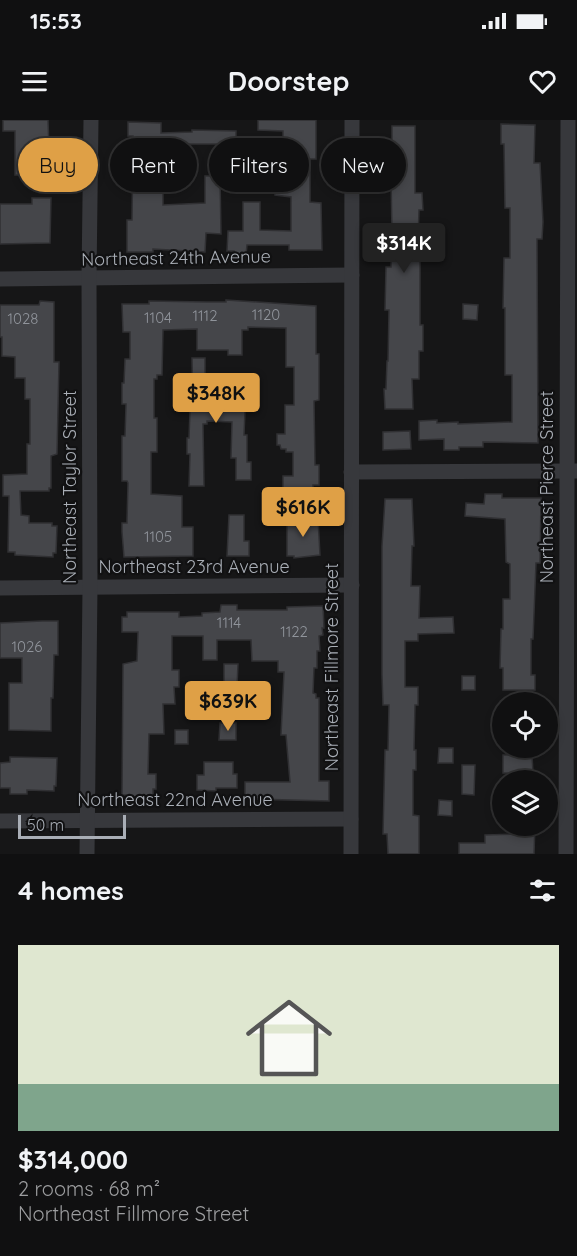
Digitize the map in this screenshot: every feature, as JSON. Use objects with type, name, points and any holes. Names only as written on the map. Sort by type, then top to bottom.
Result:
[{"type":"street","name":"Northeast Taylor Street","points":[[87,854],[91,120]]},
{"type":"street","name":"Northeast Fillmore Street","points":[[351,854],[352,120]]},
{"type":"street","name":"Northeast Pierce Street","points":[[566,854],[572,471],[568,120]]},
{"type":"street","name":"Northeast 24th Avenue","points":[[0,279],[352,275]]},
{"type":"street","points":[[351,472],[572,471]]},
{"type":"street","name":"Northeast 23rd Avenue","points":[[0,588],[352,585]]},
{"type":"street","name":"Northeast 22nd Avenue","points":[[0,821],[351,819]]},
{"type":"building","points":[[3,120],[48,120],[49,138],[18,138],[18,175],[15,175],[15,131],[3,131]]},
{"type":"building","points":[[258,120],[316,120],[316,159],[310,159],[310,202],[321,203],[322,250],[289,250],[289,245],[247,245],[246,255],[227,251],[228,231],[243,231],[243,202],[260,202],[260,230],[291,231],[291,197],[275,195],[275,192],[309,192],[309,138],[283,138],[283,131],[258,130]]},
{"type":"building","points":[[128,122],[161,123],[161,133],[192,132],[192,130],[236,131],[236,138],[209,138],[209,144],[197,144],[197,138],[133,138],[133,136],[128,136]]},
{"type":"building","points":[[501,124],[535,125],[534,163],[540,163],[543,222],[542,239],[537,239],[538,443],[483,442],[483,447],[459,447],[459,450],[444,450],[444,439],[419,440],[419,421],[437,420],[437,423],[458,422],[458,424],[512,422],[512,375],[505,375],[505,308],[503,308],[504,258],[510,258],[510,208],[505,208],[504,144],[501,144]]},
{"type":"building","points":[[392,126],[415,126],[415,193],[422,193],[423,210],[419,210],[418,242],[431,242],[431,257],[420,257],[420,325],[423,325],[423,351],[419,351],[419,379],[412,379],[413,409],[385,409],[384,389],[386,389],[388,361],[389,310],[385,310],[386,267],[391,267],[391,192],[406,192],[406,138],[392,138]]},
{"type":"building","points":[[205,176],[209,176],[209,192],[220,192],[221,234],[206,233],[205,252],[153,249],[153,252],[127,252],[127,220],[132,220],[132,192],[163,192],[163,205],[205,203]]},
{"type":"building","points":[[32,198],[51,198],[50,243],[0,244],[0,204],[32,204]]},
{"type":"building","points":[[226,300],[316,306],[319,400],[314,401],[315,465],[319,465],[319,485],[313,485],[313,488],[283,488],[283,476],[293,476],[293,452],[286,452],[286,449],[281,449],[280,445],[277,445],[277,434],[285,434],[285,405],[294,405],[294,367],[286,367],[286,328],[248,327],[248,330],[242,330],[242,355],[228,355],[228,350],[197,350],[197,329],[163,330],[162,375],[157,375],[157,379],[154,379],[157,452],[151,452],[151,494],[182,496],[182,527],[193,527],[193,556],[124,557],[122,523],[127,523],[128,483],[122,481],[122,436],[125,436],[126,404],[122,404],[122,383],[124,383],[125,359],[130,359],[130,332],[123,332],[122,304],[149,304],[149,301],[226,302]]},
{"type":"building","points":[[40,301],[54,302],[54,362],[59,362],[57,454],[51,456],[51,488],[49,491],[20,491],[21,515],[29,516],[29,523],[52,523],[52,526],[57,526],[56,553],[53,553],[53,557],[15,555],[15,552],[8,552],[9,496],[3,496],[3,475],[27,474],[30,399],[25,399],[25,378],[15,378],[15,357],[2,356],[0,305],[39,305]]},
{"type":"building","points":[[463,304],[478,305],[477,320],[463,319]]},
{"type":"building","points":[[192,358],[205,358],[205,392],[228,392],[228,388],[246,388],[244,435],[247,435],[247,462],[251,462],[251,480],[236,480],[236,458],[231,458],[232,422],[207,421],[207,424],[203,424],[204,486],[189,486],[190,454],[187,454],[187,438],[189,438],[190,410],[193,410]]},
{"type":"building","points":[[410,431],[411,449],[383,450],[383,432]]},
{"type":"building","points":[[485,494],[502,494],[502,498],[541,498],[540,563],[536,563],[533,639],[531,639],[531,675],[535,675],[535,690],[503,690],[503,668],[500,668],[503,599],[510,599],[510,564],[506,562],[505,519],[465,516],[466,503],[484,504]]},
{"type":"building","points":[[385,499],[412,499],[414,546],[412,546],[411,586],[420,586],[419,618],[453,617],[454,633],[418,634],[418,641],[405,641],[405,687],[418,687],[418,705],[415,705],[416,770],[413,770],[413,815],[419,816],[419,854],[388,854],[387,834],[383,834],[385,750],[388,750],[389,705],[383,705],[382,675],[382,546]]},
{"type":"building","points":[[229,515],[244,515],[244,541],[249,541],[249,556],[227,556]]},
{"type":"building","points":[[318,518],[320,555],[294,558],[294,556],[287,556],[287,519]]},
{"type":"building","points":[[221,605],[237,605],[237,610],[287,610],[287,607],[323,606],[324,628],[322,628],[323,635],[319,636],[320,651],[317,651],[317,668],[314,668],[313,693],[316,694],[316,698],[319,698],[319,781],[329,781],[329,801],[249,799],[249,795],[245,795],[245,782],[290,782],[286,735],[281,735],[284,672],[278,672],[278,661],[252,661],[251,640],[217,640],[217,660],[203,660],[203,636],[172,636],[172,670],[179,670],[179,687],[174,687],[175,704],[163,704],[164,734],[149,734],[148,774],[156,774],[156,789],[153,789],[153,797],[122,795],[123,664],[137,661],[138,632],[122,632],[122,617],[127,617],[127,612],[179,612],[179,617],[202,616],[202,613],[220,612]]},
{"type":"building","points":[[58,621],[58,655],[54,655],[51,731],[9,730],[9,683],[22,683],[22,658],[0,658],[0,623]]},
{"type":"building","points":[[224,664],[238,664],[237,687],[224,687]]},
{"type":"building","points":[[462,676],[475,676],[475,690],[462,690]]},
{"type":"building","points":[[220,723],[236,723],[236,740],[219,740]]},
{"type":"building","points":[[175,730],[188,730],[188,744],[175,744]]},
{"type":"building","points":[[439,748],[453,748],[453,763],[438,763]]},
{"type":"building","points":[[10,757],[57,758],[54,791],[27,790],[27,794],[10,794],[10,788],[0,788],[0,763],[10,762]]},
{"type":"building","points":[[503,758],[532,758],[533,770],[503,770]]},
{"type":"building","points":[[204,762],[233,762],[233,774],[237,774],[237,788],[216,788],[216,791],[197,790],[197,775],[204,775]]},
{"type":"building","points":[[462,765],[475,765],[474,795],[462,794]]},
{"type":"building","points":[[439,800],[452,801],[452,816],[438,815]]},
{"type":"building","points":[[485,835],[535,836],[534,854],[459,854],[459,843],[485,843]]}]
